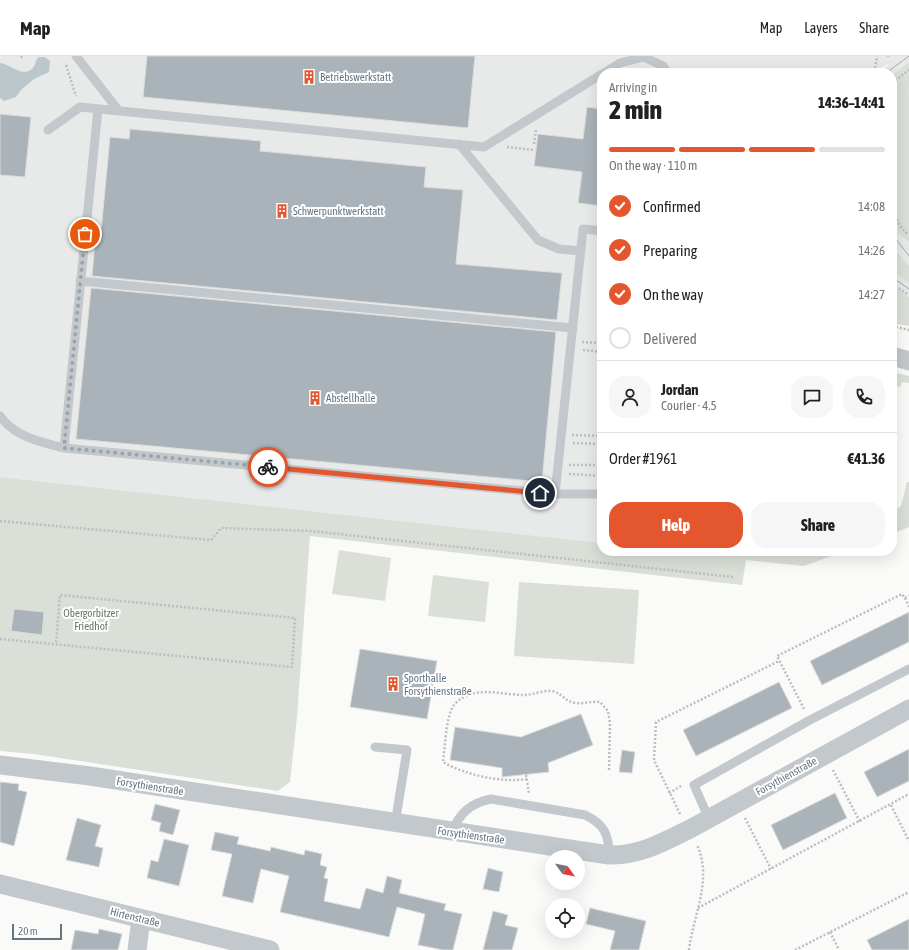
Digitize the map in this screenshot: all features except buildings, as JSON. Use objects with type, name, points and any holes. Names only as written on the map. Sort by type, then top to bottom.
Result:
[{"type":"street","points":[[897,357],[909,361]]},
{"type":"street","name":"Forsythienstraße","points":[[0,765],[90,776],[451,833],[624,856],[643,851],[662,843],[709,819],[909,709]]},
{"type":"street","name":"Hirtenstraße","points":[[0,884],[270,950]]},
{"type":"street","points":[[137,950],[141,919]]},
{"type":"lane","points":[[76,56],[119,111]]},
{"type":"lane","points":[[612,68],[620,63],[644,57],[664,68]]},
{"type":"lane","points":[[48,130],[80,107],[484,147],[597,78]]},
{"type":"lane","points":[[64,448],[98,109]]},
{"type":"lane","points":[[459,144],[538,240],[559,249],[581,251]]},
{"type":"lane","points":[[555,494],[584,229],[597,231]]},
{"type":"lane","points":[[80,280],[573,328]]},
{"type":"lane","points":[[0,416],[4,422],[29,439],[64,448],[555,494],[597,494]]},
{"type":"lane","points":[[709,819],[694,785],[810,720],[909,669]]},
{"type":"lane","points":[[374,747],[407,750],[395,824]]},
{"type":"lane","points":[[451,833],[461,814],[470,806],[480,801],[491,800],[585,815],[601,825],[606,834],[609,845],[609,855]]},
{"type":"path","points":[[875,68],[877,56]]},
{"type":"path","points":[[63,61],[80,107]]},
{"type":"path","points":[[897,79],[909,70]]},
{"type":"path","points":[[525,149],[533,150]]},
{"type":"path","points":[[897,220],[903,230],[909,235]]},
{"type":"path","points":[[897,287],[909,295]]},
{"type":"path","points":[[897,327],[909,330]]},
{"type":"path","points":[[571,345],[597,343]]},
{"type":"path","points":[[571,345],[597,351]]},
{"type":"path","points":[[562,438],[597,436]]},
{"type":"path","points":[[562,438],[597,443]]},
{"type":"path","points":[[558,469],[597,465]]},
{"type":"path","points":[[558,469],[597,475]]},
{"type":"path","points":[[0,521],[211,540],[220,528],[311,531],[732,578]]},
{"type":"path","points":[[802,705],[777,656],[902,594],[909,607]]},
{"type":"path","points":[[0,639],[292,667],[294,618],[60,595],[56,644]]},
{"type":"path","points":[[905,598],[909,596]]},
{"type":"path","points":[[681,816],[654,760],[656,722],[779,661]]},
{"type":"path","points":[[527,779],[512,781],[457,770],[444,762],[449,718],[454,706],[463,698],[478,692],[525,695],[550,691],[560,693],[565,700],[576,703],[590,701],[600,702],[608,711],[610,723],[609,772]]},
{"type":"path","points":[[825,755],[860,822]]},
{"type":"path","points":[[526,775],[531,806]]},
{"type":"path","points":[[698,908],[860,822],[909,794]]},
{"type":"path","points":[[738,802],[771,869]]},
{"type":"path","points":[[891,805],[909,841]]},
{"type":"path","points":[[689,950],[704,880],[702,864],[695,841]]},
{"type":"path","points":[[795,950],[909,892]]},
{"type":"path","points":[[830,932],[839,950]]},
{"type":"shaded area","points":[[0,56],[909,56],[909,62],[897,71],[897,68],[886,68],[889,65],[888,64],[881,68],[597,68],[597,542],[0,477]]},
{"type":"shaded area","points":[[39,57],[45,57],[50,61],[49,72],[34,79],[21,90],[16,97],[4,101],[0,98],[0,63],[25,72],[33,68]]},
{"type":"shaded area","points":[[897,232],[909,242],[909,266],[897,252]]},
{"type":"shaded area","points":[[897,275],[909,283],[909,297],[897,289]]},
{"type":"green space","points":[[909,62],[909,242],[897,232],[897,71]]},
{"type":"green space","points":[[897,252],[909,266],[909,283],[897,275]]},
{"type":"green space","points":[[897,289],[909,297],[909,326],[897,324]]},
{"type":"green space","points":[[897,373],[909,376],[909,383],[902,382],[900,387],[897,386]]},
{"type":"green space","name":"Obergorbitzer Friedhof","points":[[0,477],[597,542],[597,556],[831,556],[804,566],[746,560],[742,585],[310,536],[297,717],[290,782],[278,791],[34,754],[0,751]]},
{"type":"green space","points":[[907,482],[909,482],[909,527],[897,532],[897,509],[901,506]]},
{"type":"green space","points":[[339,550],[391,558],[385,601],[332,594]]},
{"type":"green space","points":[[433,575],[489,582],[485,622],[428,616]]},
{"type":"green space","points":[[519,582],[639,590],[634,664],[514,656]]},
{"type":"tram line","points":[[893,68],[909,56]]},
{"type":"tram line","points":[[897,240],[909,256]]},
{"type":"tram line","points":[[897,281],[909,289]]},
{"type":"way so far","points":[[85,234],[64,448],[268,467]]},
{"type":"place","name":"Betriebswerkstatt","points":[[309,77]]},
{"type":"place","name":"Schwerpunktwerkstatt","points":[[282,211]]},
{"type":"place","name":"Abstellhalle","points":[[315,398]]},
{"type":"place","name":"Sporthalle Forsythienstraße","points":[[393,684]]},
{"type":"route","points":[[268,467],[540,493]]}]
